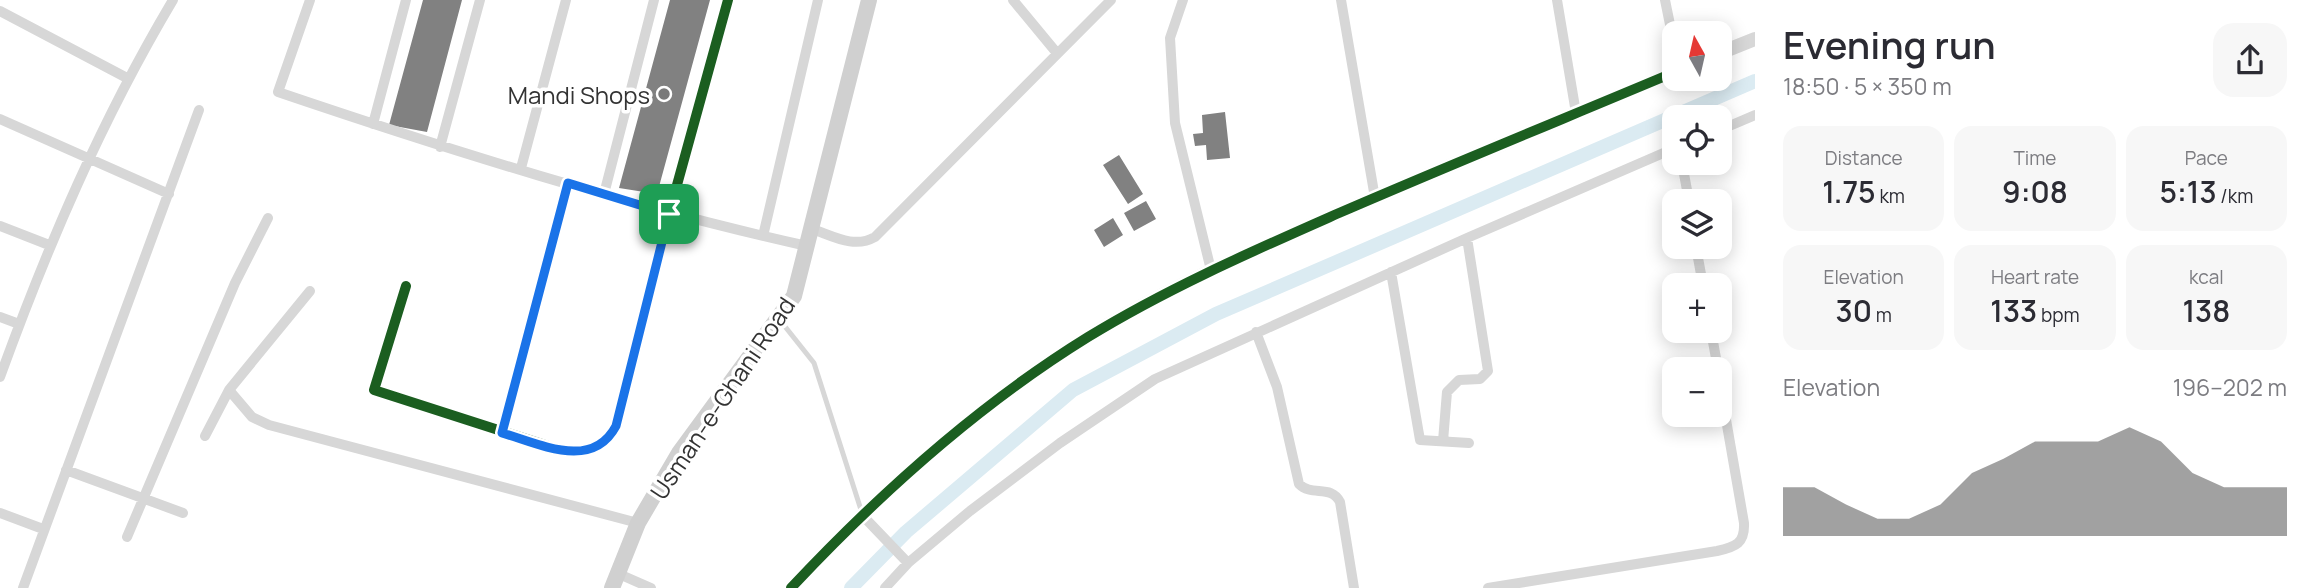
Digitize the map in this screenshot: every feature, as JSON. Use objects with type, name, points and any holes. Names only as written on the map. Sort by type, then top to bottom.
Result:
[{"type":"main road","name":"Usman-e-Ghani Road","points":[[615,581],[638,523],[679,453],[794,296],[869,0]]},
{"type":"street","points":[[0,377],[49,245],[88,159],[127,78],[173,0]]},
{"type":"street","points":[[310,0],[278,92],[440,147],[522,168],[669,214],[807,246]]},
{"type":"street","points":[[373,124],[405,0]]},
{"type":"street","points":[[440,147],[480,0]]},
{"type":"street","points":[[522,168],[566,0]]},
{"type":"street","points":[[604,194],[654,0]]},
{"type":"street","points":[[406,286],[374,390],[564,451],[596,449],[607,442],[616,426],[669,214],[728,0]]},
{"type":"street","points":[[762,236],[818,0]]},
{"type":"street","points":[[1013,0],[1056,52]]},
{"type":"street","points":[[812,229],[852,243],[864,243],[875,237],[1056,52],[1111,0]]},
{"type":"street","points":[[1183,0],[1170,38],[1175,123],[1211,270]]},
{"type":"street","points":[[1341,0],[1375,198]]},
{"type":"street","points":[[1557,0],[1576,113]]},
{"type":"street","points":[[1665,0],[1669,21]]},
{"type":"street","points":[[0,11],[127,78]]},
{"type":"street","points":[[1732,49],[1755,39]]},
{"type":"street","points":[[791,588],[863,516],[959,430],[1030,375],[1122,318],[1211,270],[1662,77]]},
{"type":"street","points":[[23,588],[199,110]]},
{"type":"street","points":[[1732,125],[1755,115]]},
{"type":"street","points":[[0,119],[169,194]]},
{"type":"street","points":[[885,588],[906,560],[1060,443],[1155,379],[1467,238],[1662,154]]},
{"type":"street","points":[[502,433],[568,183]]},
{"type":"street","points":[[127,537],[235,283],[268,218]]},
{"type":"street","points":[[0,226],[49,245]]},
{"type":"street","points":[[1443,441],[1447,392],[1459,380],[1480,379],[1488,371],[1467,238]]},
{"type":"street","points":[[1391,272],[1420,440],[1469,443]]},
{"type":"street","points":[[205,436],[229,390],[310,291]]},
{"type":"street","points":[[0,317],[19,324]]},
{"type":"street","points":[[1256,332],[1277,387],[1299,484],[1303,489],[1331,491],[1340,502],[1354,588]]},
{"type":"street","points":[[229,390],[252,417],[269,425],[638,523]]},
{"type":"street","points":[[1488,588],[1717,551],[1740,542],[1744,536],[1744,523],[1727,427]]},
{"type":"street","points":[[66,470],[183,513]]},
{"type":"street","points":[[0,513],[43,529]]},
{"type":"street","points":[[863,516],[906,560]]},
{"type":"street","points":[[615,581],[651,588]]},
{"type":"lane","points":[[778,317],[814,363],[863,516]]},
{"type":"building","name":"Mandi Shops","points":[[423,0],[462,0],[427,132],[389,125]]},
{"type":"building","name":"Mandi Shops","points":[[670,0],[710,0],[657,194],[619,188]]},
{"type":"building","points":[[1225,112],[1230,158],[1207,160],[1206,145],[1195,146],[1193,134],[1203,133],[1202,115]]},
{"type":"building","points":[[1119,155],[1143,194],[1128,204],[1103,165]]},
{"type":"building","points":[[1146,201],[1156,219],[1134,231],[1124,213]]},
{"type":"building","points":[[1113,218],[1123,235],[1104,247],[1094,230]]},
{"type":"waterway","points":[[851,588],[906,532],[1073,390],[1216,314],[1755,81]]},
{"type":"cycle path","points":[[406,286],[374,390],[564,451],[589,450],[601,445],[616,426],[669,214],[728,0]]},
{"type":"cycle path","points":[[791,588],[859,518],[969,421],[1047,363],[1118,319],[1211,271],[1307,227],[1662,77]]},
{"type":"place","name":"Mandi Shops","points":[[664,94]]},
{"type":"route","points":[[568,183],[669,214],[616,426],[607,442],[596,449],[564,451],[502,433],[568,183]]}]
